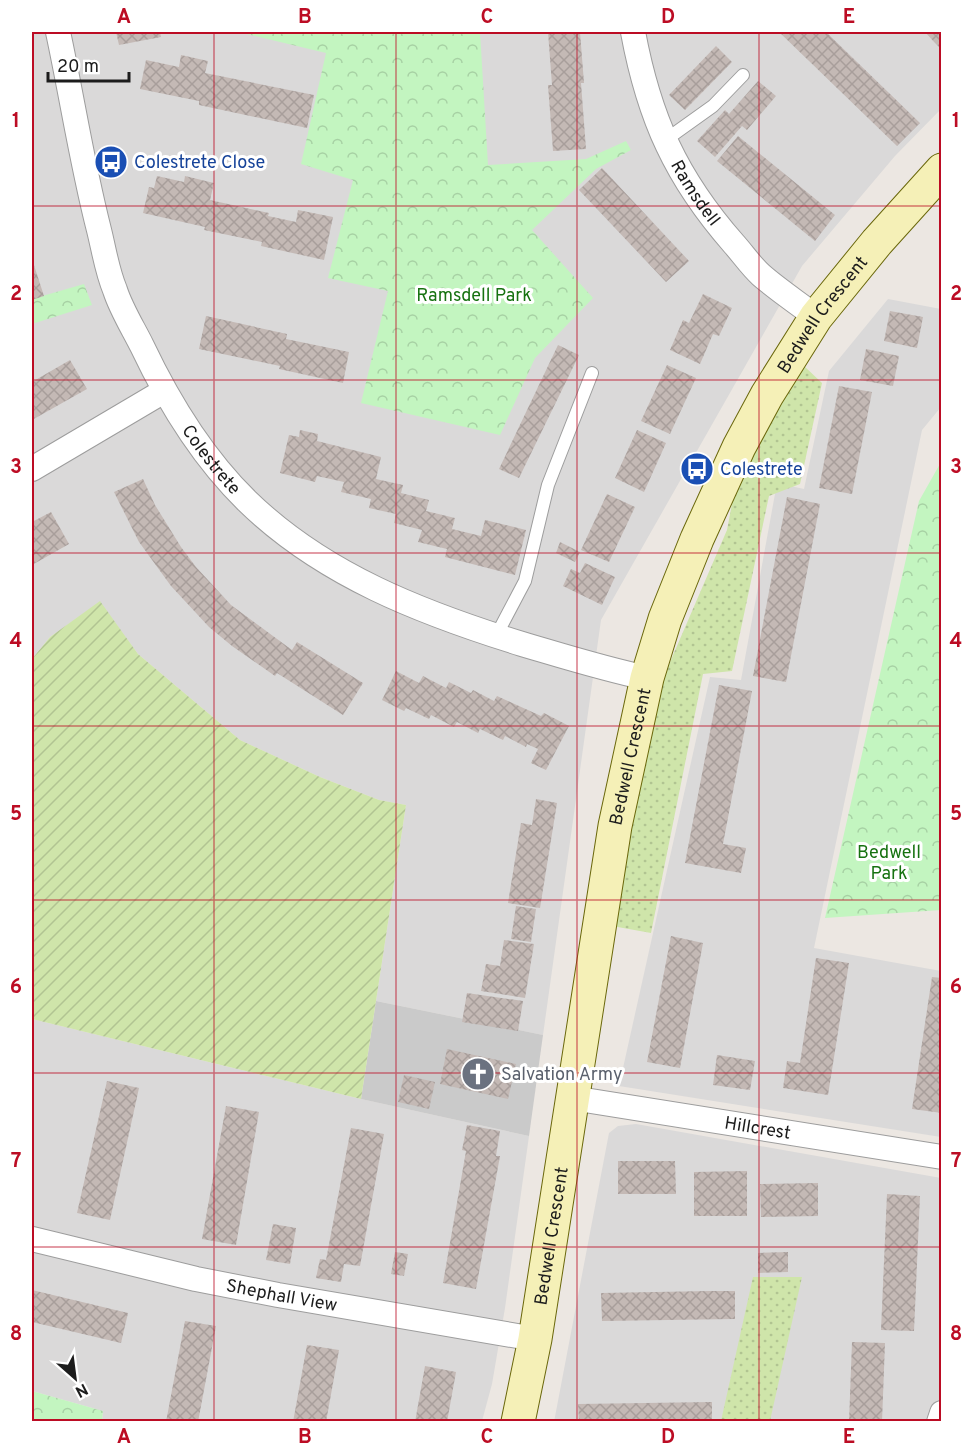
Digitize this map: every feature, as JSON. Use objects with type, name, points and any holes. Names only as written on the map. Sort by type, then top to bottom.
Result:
[{"type":"street","name":"Colestrete","points":[[58,32],[90,194],[115,291],[164,391],[187,428],[218,469],[248,501],[323,561],[384,594],[434,615],[496,636],[603,669],[647,678]]},
{"type":"street","name":"Ramsdell","points":[[633,32],[640,71],[664,141],[694,192],[719,227],[760,274],[816,317]]},
{"type":"street","name":"Bedwell Crescent","points":[[518,1422],[535,1339],[615,826],[647,678],[664,619],[739,447],[767,395],[816,317],[877,242],[942,170]]},
{"type":"street","points":[[32,469],[164,391]]},
{"type":"street","name":"Hillcrest","points":[[572,1098],[942,1157]]},
{"type":"street","name":"Shephall View","points":[[32,1239],[196,1279],[535,1339]]},
{"type":"street","points":[[939,1422],[942,1413]]},
{"type":"lane","points":[[664,141],[713,106],[743,75]]},
{"type":"lane","points":[[496,636],[525,581],[548,485],[592,373]]},
{"type":"shaded area","points":[[32,32],[941,32],[941,109],[895,156],[802,266],[601,620],[543,1035],[376,1001],[406,805],[379,800],[320,777],[240,740],[138,654],[100,602],[50,637],[32,659]]},
{"type":"shaded area","points":[[888,299],[941,309],[941,407],[922,430],[814,948],[941,971],[941,1137],[619,1086],[710,677],[741,680],[777,483],[804,489],[829,371]]},
{"type":"shaded area","points":[[376,1001],[543,1035],[529,1136],[361,1099]]},
{"type":"shaded area","points":[[32,1019],[361,1099],[529,1136],[505,1308],[492,1384],[482,1421],[102,1421],[103,1411],[32,1391]]},
{"type":"shaded area","points":[[636,1124],[941,1178],[941,1421],[554,1422],[609,1133],[618,1126]]},
{"type":"green space","name":"Ramsdell Park","points":[[238,32],[480,32],[488,165],[586,159],[626,141],[631,150],[596,169],[532,230],[593,298],[535,358],[500,435],[361,403],[388,291],[328,278],[353,180],[301,164],[326,53]]},
{"type":"green space","points":[[84,284],[92,305],[32,324],[32,299]]},
{"type":"green space","points":[[803,365],[822,383],[800,484],[769,496],[732,671],[703,674],[651,933],[612,926],[661,683],[727,530],[736,483]]},
{"type":"green space","name":"Bedwell Park","points":[[941,462],[941,910],[825,918],[919,501]]},
{"type":"green space","points":[[100,601],[138,654],[240,740],[320,777],[379,800],[406,805],[361,1099],[32,1019],[32,659],[50,637]]},
{"type":"green space","points":[[753,1277],[802,1277],[770,1421],[721,1421]]},
{"type":"green space","points":[[32,1391],[103,1411],[102,1421],[32,1421]]},
{"type":"building","points":[[116,32],[160,32],[161,37],[119,45]]},
{"type":"building","points":[[548,32],[580,32],[586,149],[553,151],[548,85],[552,85]]},
{"type":"building","points":[[779,32],[826,32],[920,123],[897,146]]},
{"type":"building","points":[[925,32],[942,32],[942,50],[935,43]]},
{"type":"building","points":[[716,46],[732,62],[685,110],[669,95]]},
{"type":"building","points":[[181,55],[208,61],[205,73],[314,95],[307,128],[199,105],[199,101],[140,89],[146,60],[179,67]]},
{"type":"building","points":[[758,81],[776,96],[747,130],[742,126],[715,157],[697,141],[725,110],[729,114]]},
{"type":"building","points":[[738,136],[835,215],[815,241],[717,161]]},
{"type":"building","points":[[602,168],[689,261],[666,282],[579,190]]},
{"type":"building","points":[[157,176],[184,182],[185,176],[214,183],[210,200],[269,213],[268,216],[296,222],[298,210],[333,217],[324,260],[261,246],[262,242],[204,230],[205,227],[143,213],[149,187],[154,188]]},
{"type":"building","points":[[32,259],[44,296],[32,300]]},
{"type":"building","points":[[703,294],[732,308],[719,336],[713,334],[700,364],[670,350],[683,320],[689,323]]},
{"type":"building","points":[[890,311],[923,317],[917,348],[884,341]]},
{"type":"building","points":[[206,316],[287,334],[286,339],[349,352],[343,383],[279,369],[280,366],[199,349]]},
{"type":"building","points":[[558,345],[579,355],[519,478],[499,469]]},
{"type":"building","points":[[866,349],[899,356],[893,386],[860,380]]},
{"type":"building","points":[[70,360],[87,389],[32,420],[32,382]]},
{"type":"building","points":[[667,365],[696,378],[670,434],[641,421]]},
{"type":"building","points":[[839,386],[872,392],[852,494],[819,488]]},
{"type":"building","points":[[300,430],[318,434],[317,441],[381,457],[376,479],[403,485],[401,493],[429,500],[426,511],[455,518],[452,529],[481,536],[485,520],[526,530],[515,575],[445,557],[447,549],[418,542],[422,530],[394,523],[396,514],[369,508],[371,499],[341,492],[344,482],[317,476],[315,482],[280,473],[289,435],[299,437]]},
{"type":"building","points":[[637,430],[666,443],[644,492],[615,478]]},
{"type":"building","points":[[143,479],[155,505],[181,547],[231,605],[292,650],[297,642],[363,683],[343,715],[277,673],[275,676],[232,646],[209,627],[171,586],[139,542],[114,492]]},
{"type":"building","points":[[607,494],[635,507],[609,562],[581,550]]},
{"type":"building","points":[[787,497],[820,504],[786,682],[753,676]]},
{"type":"building","points":[[51,512],[69,544],[32,565],[32,522]]},
{"type":"building","points":[[560,542],[580,552],[575,562],[556,553]]},
{"type":"building","points":[[585,563],[615,577],[602,605],[563,586],[571,569],[580,573]]},
{"type":"building","points":[[396,671],[419,683],[423,676],[446,688],[449,682],[471,693],[473,690],[494,701],[497,696],[541,716],[544,713],[569,726],[546,770],[531,763],[538,749],[527,744],[526,747],[505,736],[503,740],[480,729],[478,733],[457,722],[454,727],[431,715],[429,719],[406,708],[404,711],[382,700]]},
{"type":"building","points":[[719,685],[752,691],[723,844],[746,848],[741,873],[685,863]]},
{"type":"building","points":[[536,799],[557,803],[540,908],[508,903],[521,823],[532,825]]},
{"type":"building","points":[[516,906],[536,909],[531,942],[511,939]]},
{"type":"building","points":[[671,936],[703,943],[680,1068],[647,1062]]},
{"type":"building","points":[[504,940],[534,944],[525,998],[481,991],[486,964],[500,966]]},
{"type":"building","points":[[816,958],[849,963],[828,1095],[783,1088],[787,1061],[800,1063]]},
{"type":"building","points":[[932,977],[942,978],[942,1113],[912,1109]]},
{"type":"building","points":[[467,993],[523,1001],[518,1031],[462,1022]]},
{"type":"building","name":"Salvation Army","points":[[447,1049],[516,1064],[508,1099],[440,1084]]},
{"type":"building","points":[[717,1055],[755,1061],[750,1090],[713,1085]]},
{"type":"building","points":[[404,1075],[435,1082],[429,1109],[398,1102]]},
{"type":"building","points":[[107,1081],[139,1088],[110,1220],[77,1213]]},
{"type":"building","points":[[226,1106],[259,1112],[236,1245],[202,1239]]},
{"type":"building","points":[[467,1125],[500,1131],[496,1156],[500,1156],[476,1289],[443,1283],[466,1151],[462,1150]]},
{"type":"building","points":[[351,1128],[384,1134],[360,1266],[344,1264],[341,1282],[316,1278],[320,1259],[326,1260]]},
{"type":"building","points":[[618,1161],[675,1161],[676,1194],[618,1194]]},
{"type":"building","points":[[747,1171],[747,1216],[694,1216],[694,1172]]},
{"type":"building","points":[[818,1183],[818,1216],[761,1217],[760,1184]]},
{"type":"building","points":[[887,1194],[920,1196],[914,1331],[881,1330]]},
{"type":"building","points":[[273,1224],[296,1228],[290,1264],[266,1260]]},
{"type":"building","points":[[395,1252],[408,1254],[404,1276],[391,1274]]},
{"type":"building","points":[[788,1252],[788,1272],[758,1273],[758,1253]]},
{"type":"building","points":[[32,1290],[128,1313],[121,1343],[32,1322]]},
{"type":"building","points":[[735,1291],[735,1319],[602,1321],[601,1293]]},
{"type":"building","points":[[185,1321],[216,1326],[198,1422],[166,1422]]},
{"type":"building","points":[[852,1342],[885,1343],[882,1422],[849,1422]]},
{"type":"building","points":[[307,1345],[339,1350],[326,1422],[293,1422]]},
{"type":"building","points":[[425,1366],[456,1372],[447,1422],[415,1422]]},
{"type":"building","points":[[712,1402],[712,1422],[579,1422],[578,1404]]},
{"type":"place","name":"Colestrete Close","points":[[111,162]]},
{"type":"place","name":"Colestrete","points":[[697,469]]},
{"type":"place","name":"Salvation Army","points":[[478,1074]]}]
